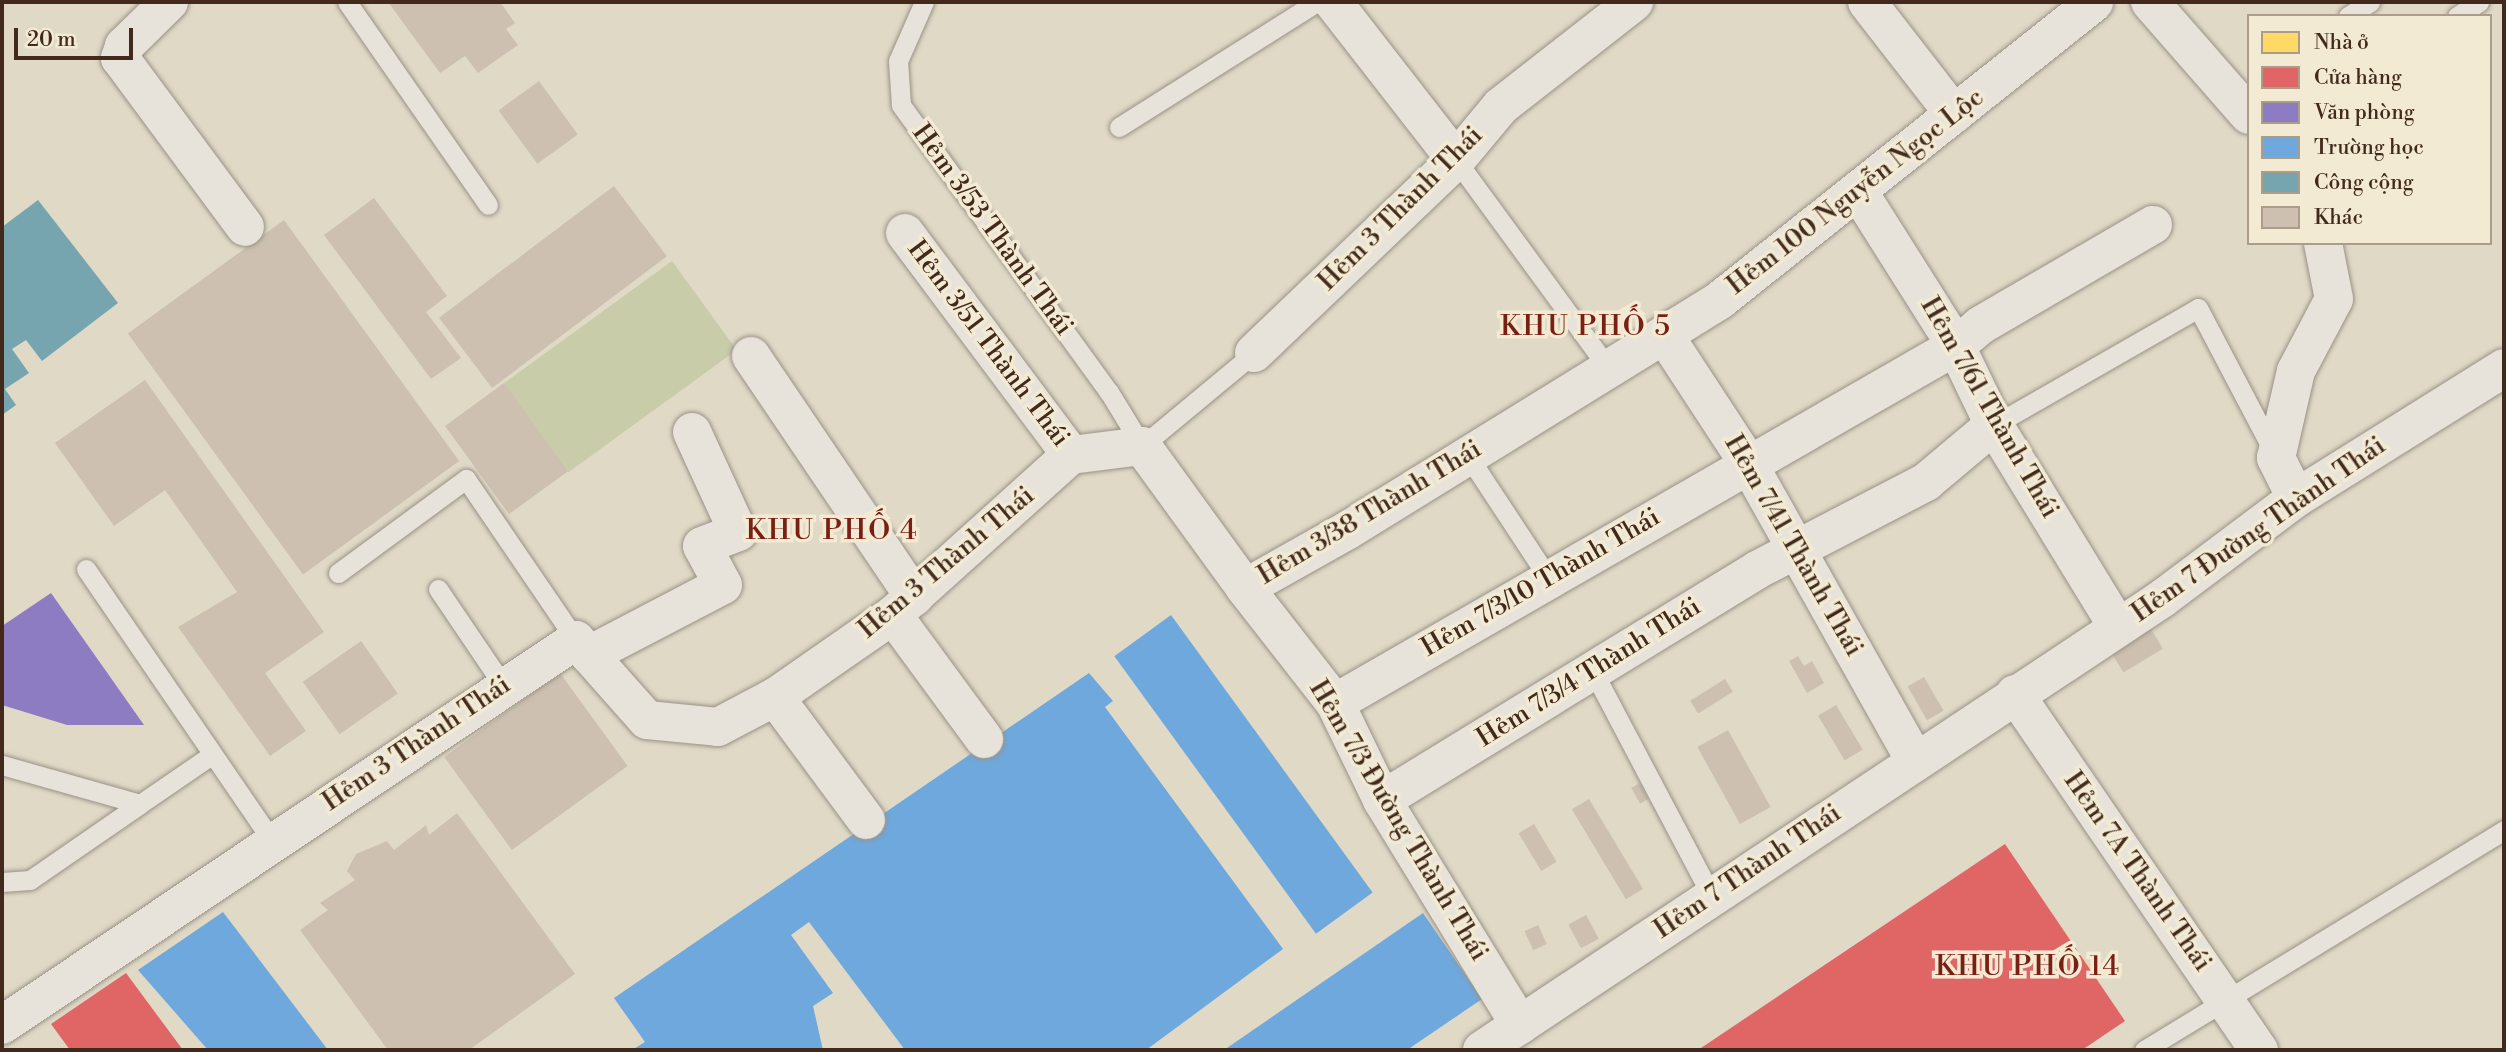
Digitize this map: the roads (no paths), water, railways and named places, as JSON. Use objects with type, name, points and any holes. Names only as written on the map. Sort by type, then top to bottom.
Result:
[{"type":"street","points":[[169,2],[124,46],[120,58],[245,227]]},
{"type":"street","points":[[1333,2],[1456,160]]},
{"type":"street","name":"Hẻm 3 Thành Thái","points":[[1254,353],[1456,160],[1501,106],[1634,2]]},
{"type":"street","points":[[1867,2],[1954,114]]},
{"type":"street","name":"Hẻm 100 Nguyễn Ngọc Lộc","points":[[1608,368],[1665,336],[1720,300],[2094,2]]},
{"type":"street","points":[[2150,2],[2243,95]]},
{"type":"street","name":"Hẻm 7/61 Thành Thái","points":[[1858,191],[1956,346],[1994,425],[2118,627]]},
{"type":"street","name":"Hẻm 7/3/10 Thành Thái","points":[[1335,703],[1748,463],[1956,346],[1981,325],[2153,225]]},
{"type":"street","name":"Hẻm 3/51 Thành Thái","points":[[905,233],[1072,455]]},
{"type":"street","points":[[2295,498],[2276,458],[2296,371],[2334,299],[2323,245]]},
{"type":"street","name":"Hẻm 7/41 Thành Thái","points":[[1665,336],[1748,463],[1915,760]]},
{"type":"street","points":[[751,356],[984,739]]},
{"type":"street","name":"Hẻm 3/38 Thành Thái","points":[[1142,446],[1245,587],[1468,456],[1608,368]]},
{"type":"street","name":"Hẻm 7 Đường Thành Thái","points":[[2015,694],[2118,627],[2295,498],[2504,368]]},
{"type":"street","name":"Hẻm 7/3/4 Thành Thái","points":[[1382,800],[1798,549],[1926,482],[1994,425]]},
{"type":"street","points":[[582,647],[723,586],[702,546],[738,532],[692,432]]},
{"type":"street","points":[[1072,455],[1142,446]]},
{"type":"street","name":"Hẻm 3 Thành Thái","points":[[2,1025],[503,685],[582,647],[647,720],[718,727],[775,697],[903,606],[1072,455]]},
{"type":"street","name":"Hẻm 7/3 Đường Thành Thái","points":[[1245,587],[1335,703],[1497,1042]]},
{"type":"street","name":"Hẻm 7 Thành Thái","points":[[1497,1042],[2015,694]]},
{"type":"street","name":"Hẻm 7A Thành Thái","points":[[2015,694],[2259,1050]]},
{"type":"street","points":[[775,697],[866,820]]},
{"type":"lane","points":[[347,2],[488,205]]},
{"type":"lane","name":"Hẻm 3/53 Thành Thái","points":[[924,2],[898,61],[901,105],[1110,392],[1142,446]]},
{"type":"lane","points":[[1119,127],[1317,2]]},
{"type":"lane","points":[[2351,14],[2370,2]]},
{"type":"lane","points":[[2460,14],[2479,2]]},
{"type":"lane","points":[[1456,160],[1608,368]]},
{"type":"lane","points":[[1994,425],[2198,308],[2276,458]]},
{"type":"lane","name":"Hẻm 3 Thành Thái","points":[[1142,446],[1254,353]]},
{"type":"lane","points":[[1468,456],[1549,579]]},
{"type":"lane","points":[[338,573],[466,479],[582,647]]},
{"type":"lane","points":[[86,569],[272,842]]},
{"type":"lane","points":[[438,589],[503,685]]},
{"type":"lane","points":[[1593,671],[1712,897]]},
{"type":"lane","points":[[2,882],[30,880],[213,754]]},
{"type":"lane","points":[[2,765],[140,804]]},
{"type":"lane","points":[[2144,1050],[2224,998],[2504,830]]},
{"type":"district","name":"KHU PHỐ 5","points":[[1586,327]]},
{"type":"district","name":"KHU PHỐ 4","points":[[832,531]]},
{"type":"district","name":"KHU PHỐ 14","points":[[2028,967]]}]
